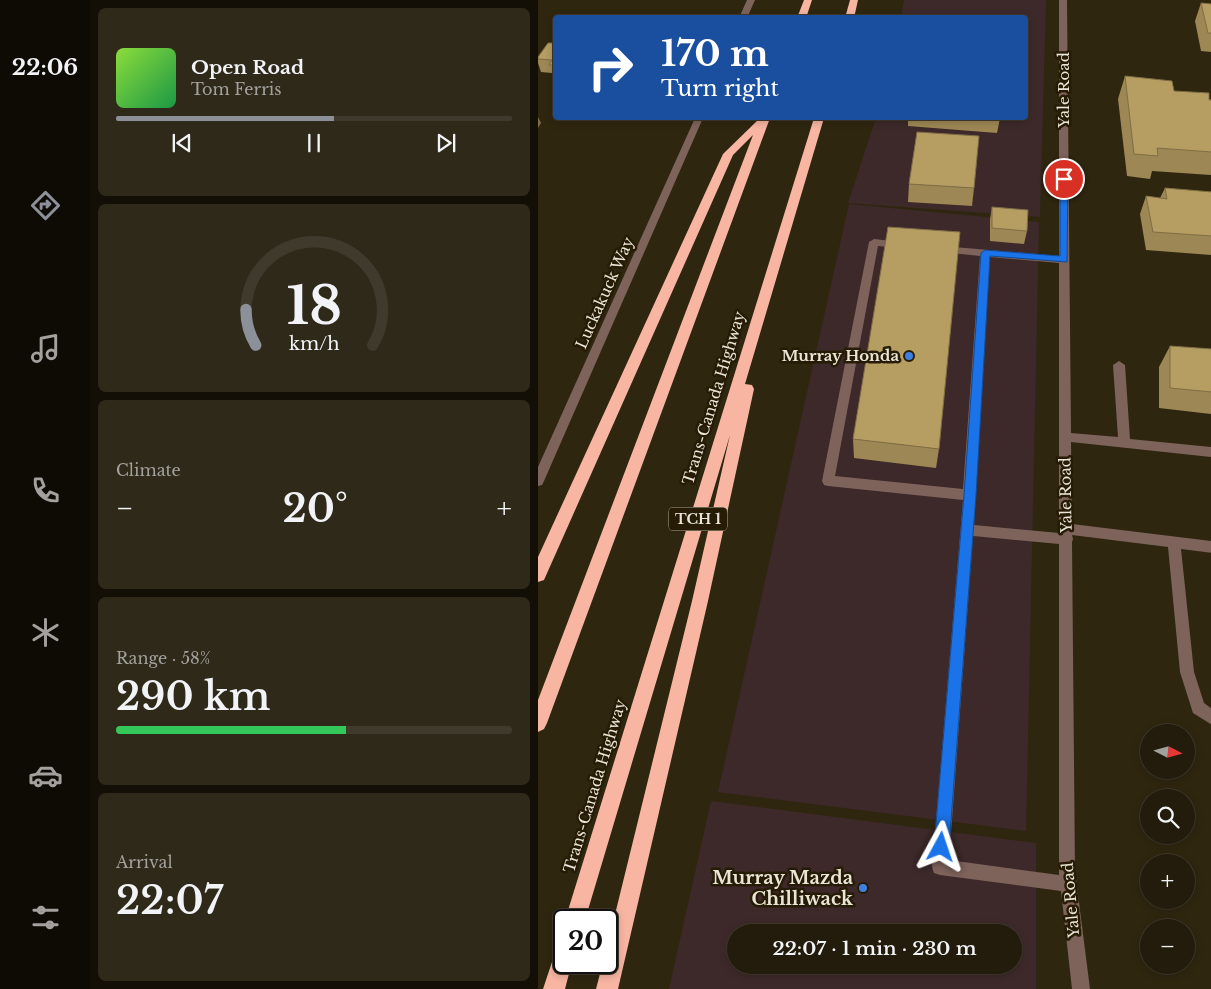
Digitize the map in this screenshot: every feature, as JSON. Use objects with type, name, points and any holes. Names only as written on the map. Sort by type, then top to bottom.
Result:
[{"type":"highway","points":[[802,15],[808,0]]},
{"type":"highway","points":[[850,15],[854,0]]},
{"type":"highway","points":[[538,575],[728,154],[763,120]]},
{"type":"highway","points":[[538,723],[764,120]]},
{"type":"highway","name":"Trans-Canada Highway","points":[[578,909],[772,280],[818,120]]},
{"type":"highway","points":[[607,989],[700,601],[772,280]]},
{"type":"highway","points":[[554,989],[558,974]]},
{"type":"street","points":[[744,15],[751,0]]},
{"type":"street","name":"Yale Road","points":[[1063,0],[1067,871],[1080,989]]},
{"type":"street","name":"Luckakuck Way","points":[[538,481],[698,120]]},
{"type":"street","points":[[911,246],[874,242],[828,481],[970,495]]},
{"type":"street","points":[[930,248],[1064,260]]},
{"type":"street","points":[[985,253],[970,495],[940,867],[1068,884]]},
{"type":"street","points":[[1120,365],[1124,443]]},
{"type":"street","points":[[1065,437],[1212,452]]},
{"type":"street","points":[[967,530],[1066,534],[1174,542],[1212,547]]},
{"type":"street","points":[[1174,542],[1187,672],[1198,708],[1212,718]]},
{"type":"shaded area","points":[[904,0],[1046,0],[1040,217],[848,203],[875,120],[1028,120],[1028,15],[901,15]]},
{"type":"shaded area","points":[[849,204],[1039,222],[1026,831],[718,792]]},
{"type":"shaded area","name":"Murray Mazda Chilliwack","points":[[711,801],[1036,843],[1036,989],[669,989]]},
{"type":"building","points":[[1201,3],[1212,4],[1212,33],[1208,33]]},
{"type":"building","points":[[548,43],[553,43],[553,65],[549,65],[552,60],[538,59]]},
{"type":"building","points":[[1125,76],[1172,81],[1174,91],[1209,93],[1209,100],[1212,100],[1212,152],[1157,148],[1158,156],[1134,154]]},
{"type":"building","points":[[917,132],[979,136],[974,188],[909,184]]},
{"type":"building","points":[[1165,188],[1212,192],[1212,236],[1153,232],[1146,196],[1167,199]]},
{"type":"building","points":[[992,207],[1028,210],[1027,231],[992,228]]},
{"type":"building","name":"Murray Honda","points":[[888,227],[960,232],[939,449],[853,439]]},
{"type":"building","points":[[1170,346],[1212,349],[1212,392],[1170,388]]},
{"type":"place","name":"Murray Honda","points":[[909,356]]},
{"type":"place","name":"Murray Mazda Chilliwack","points":[[863,888]]},
{"type":"route","points":[[941,847],[970,495],[985,253],[1064,260],[1064,179]]}]
